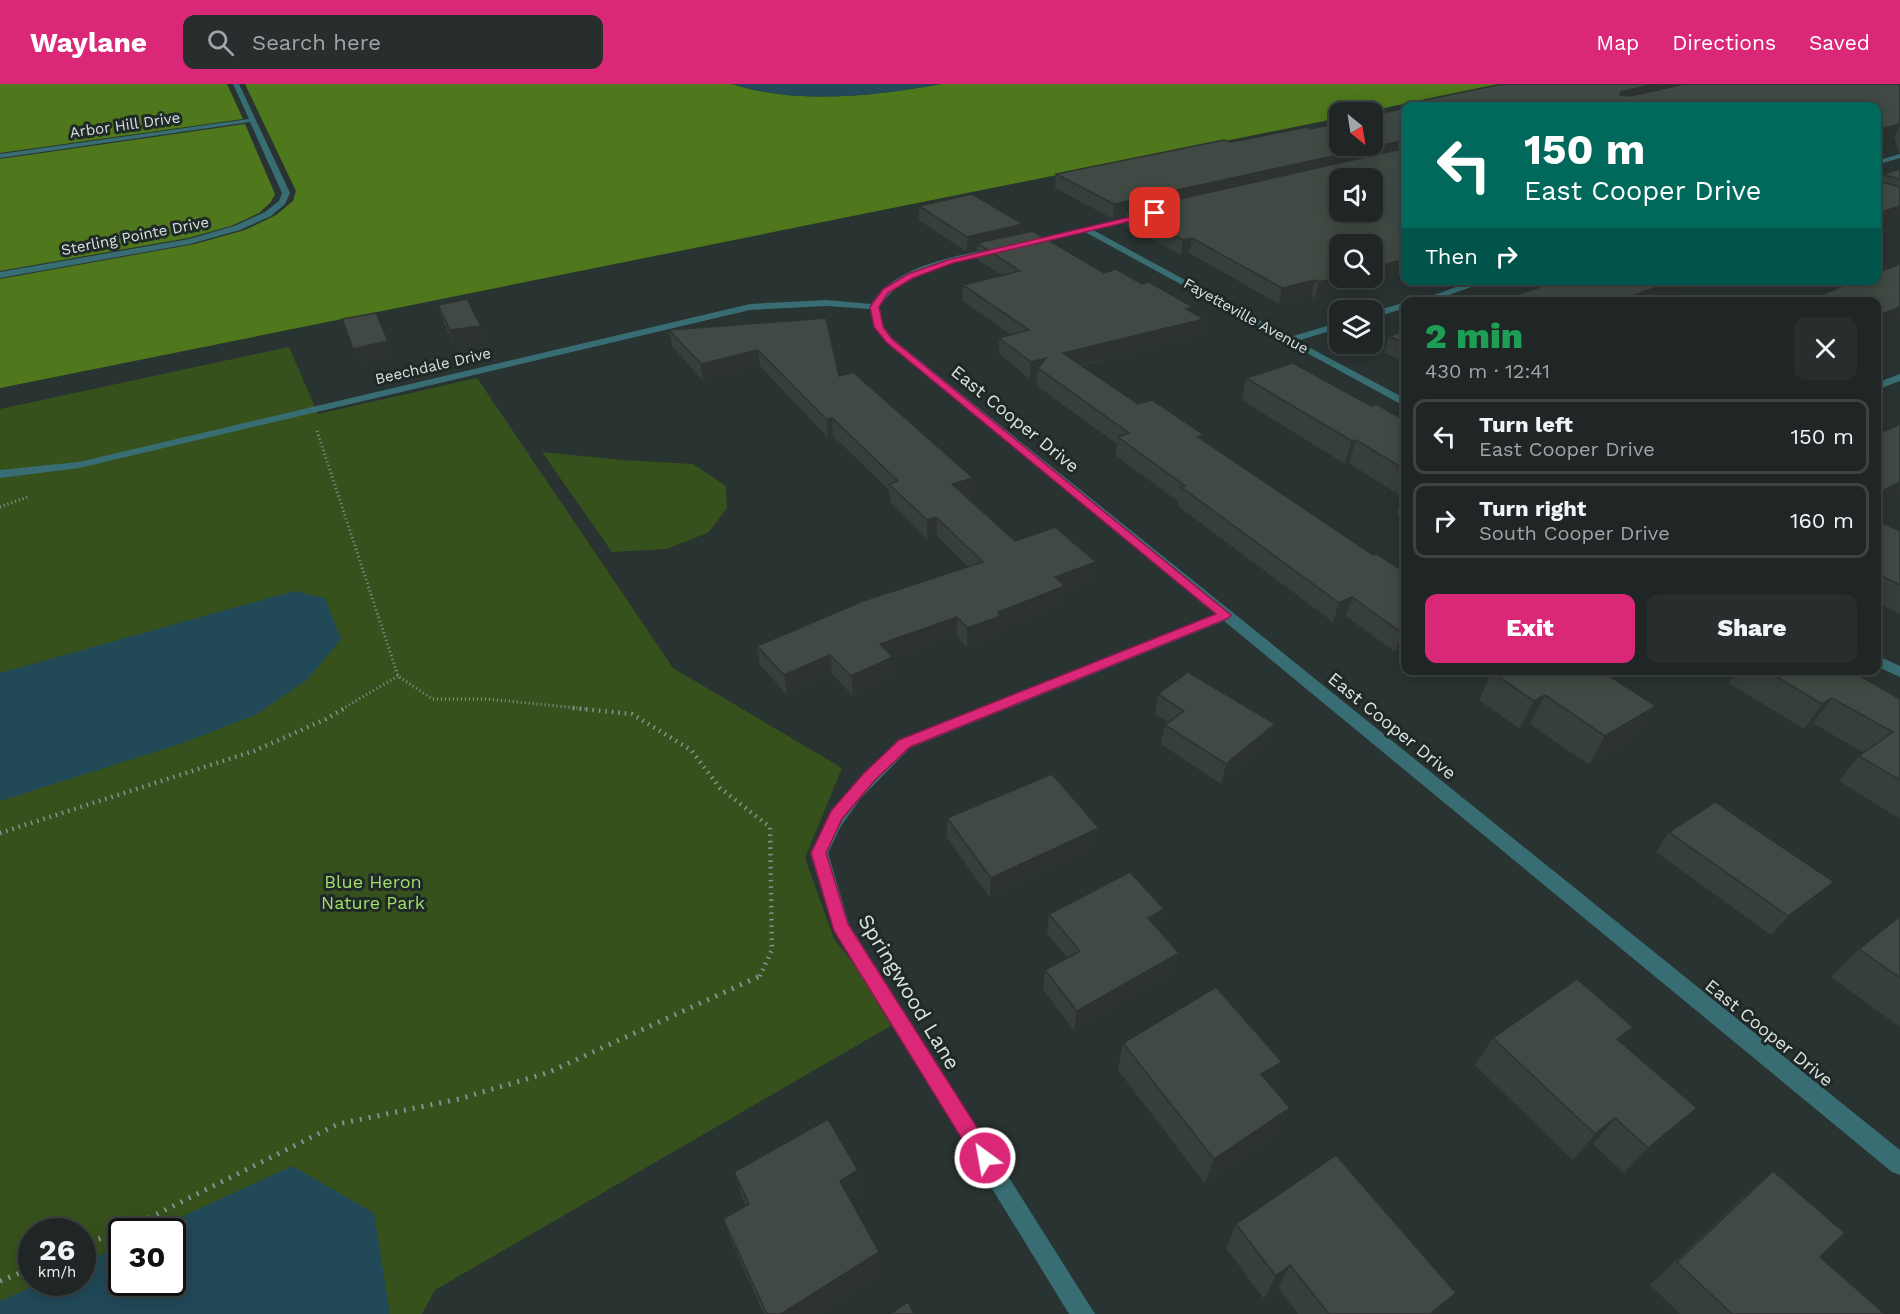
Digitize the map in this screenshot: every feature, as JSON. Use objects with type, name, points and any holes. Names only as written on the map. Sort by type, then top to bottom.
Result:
[{"type":"street","name":"Sterling Pointe Drive","points":[[0,275],[190,241],[237,228],[268,214],[282,202],[286,193],[236,84]]},
{"type":"street","name":"Arbor Hill Drive","points":[[0,156],[253,120]]},
{"type":"street","points":[[1881,162],[1900,156]]},
{"type":"street","points":[[1018,245],[1155,213]]},
{"type":"street","name":"Fayetteville Avenue","points":[[1086,229],[1401,401]]},
{"type":"street","points":[[874,307],[885,291],[911,276],[950,261],[1007,248]]},
{"type":"street","points":[[1434,297],[1471,285]]},
{"type":"street","name":"Beechdale Drive","points":[[0,474],[79,465],[750,307],[826,303],[874,307]]},
{"type":"street","points":[[1383,312],[1401,306]]},
{"type":"street","name":"East Cooper Drive","points":[[874,307],[879,327],[889,340],[1900,1164]]},
{"type":"street","points":[[1290,340],[1329,328]]},
{"type":"street","points":[[1881,385],[1900,377]]},
{"type":"street","name":"Springwood Lane","points":[[1083,1314],[840,926],[819,853],[837,815],[869,777],[904,744],[1225,615]]},
{"type":"street","points":[[1881,662],[1900,672]]},
{"type":"path","points":[[96,1240],[145,1220],[338,1125],[459,1099],[547,1073],[760,977],[772,950],[770,826],[720,788],[691,750],[632,714],[487,699],[432,699],[398,676],[315,423]]},
{"type":"path","points":[[0,507],[33,495]]},
{"type":"path","points":[[0,832],[254,751],[326,719],[398,676]]},
{"type":"path","points":[[0,1281],[18,1274]]},
{"type":"green space","points":[[0,84],[227,84],[243,119],[0,153]]},
{"type":"green space","points":[[245,84],[732,84],[783,95],[836,96],[890,92],[941,84],[1503,84],[1414,102],[1401,102],[1401,105],[1383,108],[1383,102],[1329,102],[1329,120],[0,388],[0,279],[195,244],[245,230],[276,215],[293,201],[296,191]]},
{"type":"green space","points":[[245,124],[275,194],[271,202],[259,213],[231,226],[188,238],[0,271],[0,159]]},
{"type":"green space","name":"Blue Heron Nature Park","points":[[289,347],[318,414],[477,378],[673,668],[842,768],[805,858],[834,939],[899,1021],[435,1290],[422,1314],[0,1314],[0,409]]},
{"type":"green space","points":[[542,452],[693,464],[726,486],[727,508],[709,532],[667,549],[612,552]]},
{"type":"water","points":[[732,84],[941,84],[863,95],[809,96],[757,91]]},
{"type":"water","points":[[294,591],[325,598],[341,639],[308,679],[257,714],[183,743],[0,801],[0,673]]},
{"type":"water","points":[[292,1166],[374,1213],[390,1314],[0,1314],[0,1301],[18,1293],[18,1296],[96,1296],[96,1257],[108,1251],[108,1296],[186,1296],[186,1218],[179,1218]]},
{"type":"building","points":[[1502,84],[1654,84],[1621,92],[1620,95],[1631,96],[1684,84],[1900,84],[1900,124],[1881,129],[1881,102],[1419,101]]},
{"type":"building","points":[[1401,109],[1401,141],[1383,145],[1383,113]]},
{"type":"building","points":[[1329,125],[1329,156],[1333,156],[1114,204],[1056,174],[1224,140],[1231,142],[1307,127],[1311,129]]},
{"type":"building","points":[[1401,149],[1401,260],[1383,265],[1383,234],[1329,234],[1329,280],[1319,282],[1315,280],[1282,288],[1192,238],[1183,240],[1126,211],[1370,156],[1383,156],[1383,153]]},
{"type":"building","points":[[1900,169],[1900,179],[1881,175]]},
{"type":"building","points":[[1881,177],[1882,182],[1900,187],[1900,206],[1881,212]]},
{"type":"building","points":[[972,194],[1023,224],[967,237],[919,206]]},
{"type":"building","points":[[1033,231],[1104,273],[1116,269],[1142,284],[1149,282],[1193,307],[1186,309],[1204,319],[1063,353],[1138,404],[1152,400],[1204,435],[1198,437],[1373,555],[1377,554],[1401,570],[1401,632],[1352,597],[1339,603],[1181,487],[1185,486],[1118,437],[1129,433],[1038,368],[1046,358],[1031,362],[999,338],[1029,330],[963,285],[1020,271],[977,243]]},
{"type":"building","points":[[1900,264],[1900,307],[1881,314],[1881,297],[1816,297],[1846,285],[1881,285],[1881,271]]},
{"type":"building","points":[[1546,285],[1662,285],[1632,296],[1635,297],[1511,297]]},
{"type":"building","points":[[467,299],[481,326],[450,330],[438,305]]},
{"type":"building","points":[[376,313],[388,341],[353,349],[342,319]]},
{"type":"building","points":[[826,318],[839,376],[853,372],[973,478],[952,484],[1015,541],[1055,527],[1096,562],[1055,577],[1065,586],[998,612],[1001,616],[967,628],[957,617],[880,644],[893,657],[851,676],[830,655],[784,675],[757,646],[863,601],[983,562],[936,517],[927,520],[889,484],[898,481],[832,418],[827,420],[758,350],[701,364],[669,330]]},
{"type":"building","points":[[1401,332],[1401,342],[1389,336]]},
{"type":"building","points":[[1293,363],[1371,406],[1376,404],[1401,418],[1401,467],[1356,440],[1352,441],[1246,378]]},
{"type":"building","points":[[1900,424],[1900,482],[1881,492],[1881,433]]},
{"type":"building","points":[[1881,522],[1900,531],[1900,585],[1881,576]]},
{"type":"building","points":[[1188,672],[1275,724],[1226,764],[1165,725],[1184,711],[1158,694]]},
{"type":"building","points":[[1496,675],[1608,675],[1656,706],[1605,736],[1545,695],[1534,701]]},
{"type":"building","points":[[1774,675],[1859,675],[1900,699],[1900,780],[1859,756],[1893,732],[1832,698],[1822,704]]},
{"type":"building","points":[[1052,774],[1099,828],[991,878],[947,818]]},
{"type":"building","points":[[1715,802],[1834,882],[1788,916],[1669,832]]},
{"type":"building","points":[[1130,872],[1164,909],[1148,918],[1179,953],[1077,1011],[1045,970],[1080,951],[1049,914]]},
{"type":"building","points":[[1900,916],[1900,978],[1859,949]]},
{"type":"building","points":[[1577,979],[1633,1027],[1617,1039],[1697,1108],[1648,1148],[1615,1118],[1595,1134],[1493,1038]]},
{"type":"building","points":[[1216,987],[1282,1062],[1261,1074],[1290,1108],[1214,1159],[1123,1043]]},
{"type":"building","points":[[828,1119],[858,1170],[840,1181],[879,1252],[781,1314],[767,1314],[723,1219],[749,1204],[734,1172]]},
{"type":"building","points":[[1336,1155],[1456,1293],[1430,1314],[1329,1314],[1290,1265],[1276,1276],[1236,1224]]},
{"type":"building","points":[[1773,1171],[1845,1233],[1820,1257],[1885,1314],[1732,1314],[1677,1262]]},
{"type":"building","points":[[908,1302],[914,1314],[890,1314]]},
{"type":"route","points":[[985,1158],[840,926],[819,853],[828,830],[837,815],[869,777],[904,744],[1225,615],[889,340],[879,327],[874,307],[885,291],[911,276],[950,261],[1155,213]]}]
